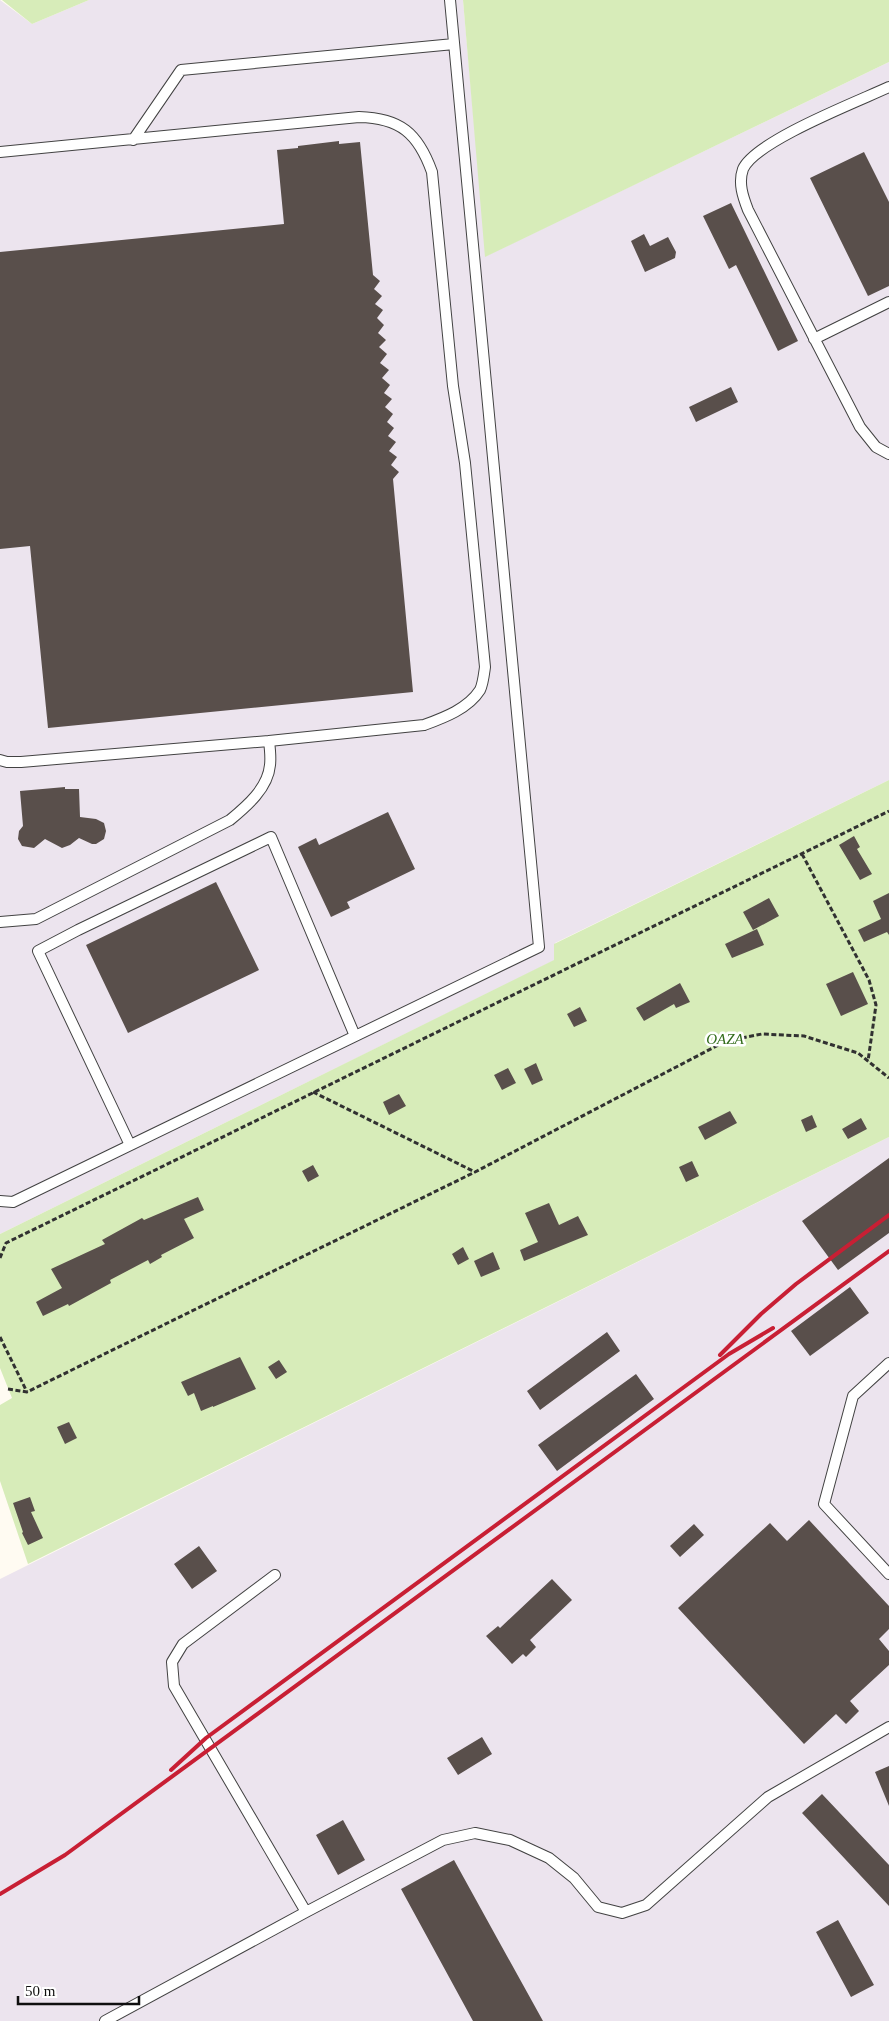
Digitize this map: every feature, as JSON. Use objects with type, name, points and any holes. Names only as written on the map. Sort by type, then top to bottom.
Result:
[{"type":"lane","points":[[0,1201],[13,1202],[539,947],[450,0]]},
{"type":"lane","points":[[133,140],[181,70],[454,44]]},
{"type":"lane","points":[[889,87],[783,137],[753,156],[743,169],[740,186],[748,210],[860,427],[876,447],[889,454]]},
{"type":"lane","points":[[0,152],[349,118],[380,118],[400,126],[414,137],[425,151],[432,172],[453,386],[465,463],[485,667],[480,689],[469,702],[445,717],[424,725],[269,741],[21,762],[0,760]]},
{"type":"lane","points":[[814,339],[889,302]]},
{"type":"lane","points":[[0,922],[36,919],[230,820],[250,804],[263,785],[270,766],[269,741]]},
{"type":"lane","points":[[130,1145],[38,951],[86,925],[271,837],[355,1036]]},
{"type":"lane","points":[[889,1363],[853,1396],[824,1504],[889,1574]]},
{"type":"lane","points":[[275,1575],[183,1644],[172,1662],[174,1686],[306,1912]]},
{"type":"lane","points":[[105,2021],[443,1840],[475,1833],[510,1840],[549,1858],[574,1878],[598,1907],[622,1913],[646,1905],[768,1797],[889,1727]]},
{"type":"path","points":[[0,1258],[6,1243],[889,811]]},
{"type":"path","points":[[802,854],[869,980],[876,1004],[868,1062]]},
{"type":"path","points":[[8,1389],[26,1392],[475,1172],[726,1041],[762,1034],[804,1036],[858,1053],[889,1078]]},
{"type":"path","points":[[313,1092],[475,1172]]},
{"type":"path","points":[[0,1337],[26,1392]]},
{"type":"shaded area","points":[[0,0],[32,24],[89,0],[463,0],[486,256],[889,62],[889,780],[555,943],[555,960],[0,1234]]},
{"type":"shaded area","points":[[889,1137],[889,2021],[0,2021],[0,1579]]},
{"type":"green space","points":[[2,0],[89,0],[32,24]]},
{"type":"green space","points":[[463,0],[889,0],[889,62],[485,257]]},
{"type":"green space","name":"OAZA","points":[[889,780],[889,1137],[28,1564],[0,1481],[0,1405],[12,1398],[0,1368],[0,1234],[554,960],[554,944]]},
{"type":"building","points":[[339,141],[339,144],[360,142],[373,275],[380,281],[374,289],[382,296],[375,304],[383,310],[377,318],[384,325],[378,333],[386,340],[379,347],[387,354],[380,363],[389,370],[382,378],[390,385],[384,393],[392,399],[385,407],[393,414],[387,422],[394,428],[388,436],[396,442],[389,451],[397,457],[391,465],[399,472],[393,479],[413,692],[48,728],[30,546],[0,549],[0,252],[284,224],[277,150]]},
{"type":"building","points":[[864,152],[889,202],[889,286],[868,296],[810,178]]},
{"type":"building","points":[[731,203],[798,341],[778,351],[736,265],[729,269],[703,216]]},
{"type":"building","points":[[644,234],[650,246],[668,237],[676,252],[675,258],[645,272],[631,241]]},
{"type":"building","points":[[731,387],[738,402],[696,422],[689,407]]},
{"type":"building","points":[[65,787],[65,789],[79,789],[80,817],[96,819],[104,823],[106,831],[104,839],[96,844],[92,844],[79,838],[62,848],[45,839],[34,848],[22,846],[18,839],[19,831],[23,826],[20,791]]},
{"type":"building","points":[[388,812],[415,869],[347,902],[350,908],[331,917],[298,847],[316,838],[319,845]]},
{"type":"building","points":[[854,836],[860,847],[857,849],[872,874],[860,880],[839,845]]},
{"type":"building","points":[[216,882],[259,970],[128,1033],[86,945]]},
{"type":"building","points":[[889,893],[889,935],[887,932],[864,942],[858,930],[881,919],[873,901]]},
{"type":"building","points":[[769,898],[779,916],[753,930],[743,912]]},
{"type":"building","points":[[757,929],[764,945],[732,958],[725,944]]},
{"type":"building","points":[[853,972],[868,1004],[841,1016],[826,984]]},
{"type":"building","points":[[680,983],[690,1002],[676,1008],[674,1004],[644,1021],[636,1008]]},
{"type":"building","points":[[580,1007],[587,1021],[574,1027],[567,1014]]},
{"type":"building","points":[[536,1063],[543,1080],[532,1085],[524,1069]]},
{"type":"building","points":[[508,1068],[516,1083],[502,1090],[494,1075]]},
{"type":"building","points":[[399,1094],[406,1106],[389,1115],[383,1102]]},
{"type":"building","points":[[730,1111],[737,1123],[705,1140],[698,1127]]},
{"type":"building","points":[[812,1115],[817,1127],[806,1132],[801,1120]]},
{"type":"building","points":[[861,1118],[867,1129],[848,1139],[842,1129]]},
{"type":"building","points":[[889,1158],[889,1233],[838,1270],[802,1221]]},
{"type":"building","points":[[692,1161],[699,1176],[686,1182],[679,1167]]},
{"type":"building","points":[[313,1165],[319,1176],[308,1182],[302,1171]]},
{"type":"building","points":[[198,1197],[204,1210],[184,1219],[194,1238],[161,1255],[162,1257],[150,1264],[148,1260],[110,1280],[111,1283],[69,1306],[68,1304],[43,1316],[36,1302],[62,1288],[51,1269],[105,1244],[102,1240],[142,1218],[144,1220]]},
{"type":"building","points":[[549,1203],[559,1225],[578,1216],[588,1235],[524,1261],[520,1250],[538,1242],[525,1213]]},
{"type":"building","points":[[463,1247],[469,1259],[458,1265],[452,1254]]},
{"type":"building","points":[[493,1252],[500,1269],[481,1277],[474,1261]]},
{"type":"building","points":[[850,1287],[869,1313],[810,1356],[791,1331]]},
{"type":"building","points":[[607,1332],[620,1351],[540,1410],[527,1391]]},
{"type":"building","points":[[240,1357],[256,1389],[201,1411],[194,1393],[188,1396],[181,1382]]},
{"type":"building","points":[[279,1360],[287,1372],[276,1379],[268,1367]]},
{"type":"building","points":[[636,1374],[654,1399],[557,1471],[538,1445]]},
{"type":"building","points":[[69,1422],[77,1438],[65,1444],[57,1427]]},
{"type":"building","points":[[30,1497],[35,1511],[31,1512],[43,1538],[28,1545],[22,1533],[13,1503]]},
{"type":"building","points":[[809,1520],[889,1606],[889,1629],[879,1639],[889,1651],[889,1665],[850,1701],[859,1711],[846,1724],[836,1714],[804,1744],[678,1608],[770,1523],[787,1541]]},
{"type":"building","points":[[694,1524],[704,1535],[680,1557],[670,1546]]},
{"type":"building","points":[[199,1546],[217,1571],[192,1589],[174,1564]]},
{"type":"building","points":[[552,1579],[572,1600],[530,1640],[536,1647],[526,1657],[523,1654],[512,1664],[486,1636],[498,1626],[500,1628]]},
{"type":"building","points":[[482,1737],[492,1754],[458,1775],[447,1758]]},
{"type":"building","points":[[889,1766],[889,1806],[875,1772]]},
{"type":"building","points":[[822,1794],[889,1865],[889,1906],[802,1813]]},
{"type":"building","points":[[343,1820],[365,1860],[338,1875],[316,1835]]},
{"type":"building","points":[[454,1860],[543,2021],[473,2021],[401,1889]]},
{"type":"building","points":[[838,1920],[874,1985],[851,1997],[816,1932]]},
{"type":"railway","points":[[720,1355],[761,1314],[796,1284],[889,1215]]},
{"type":"railway","points":[[0,1894],[65,1855],[889,1251]]},
{"type":"railway","points":[[171,1770],[206,1738],[729,1354],[773,1328]]}]
